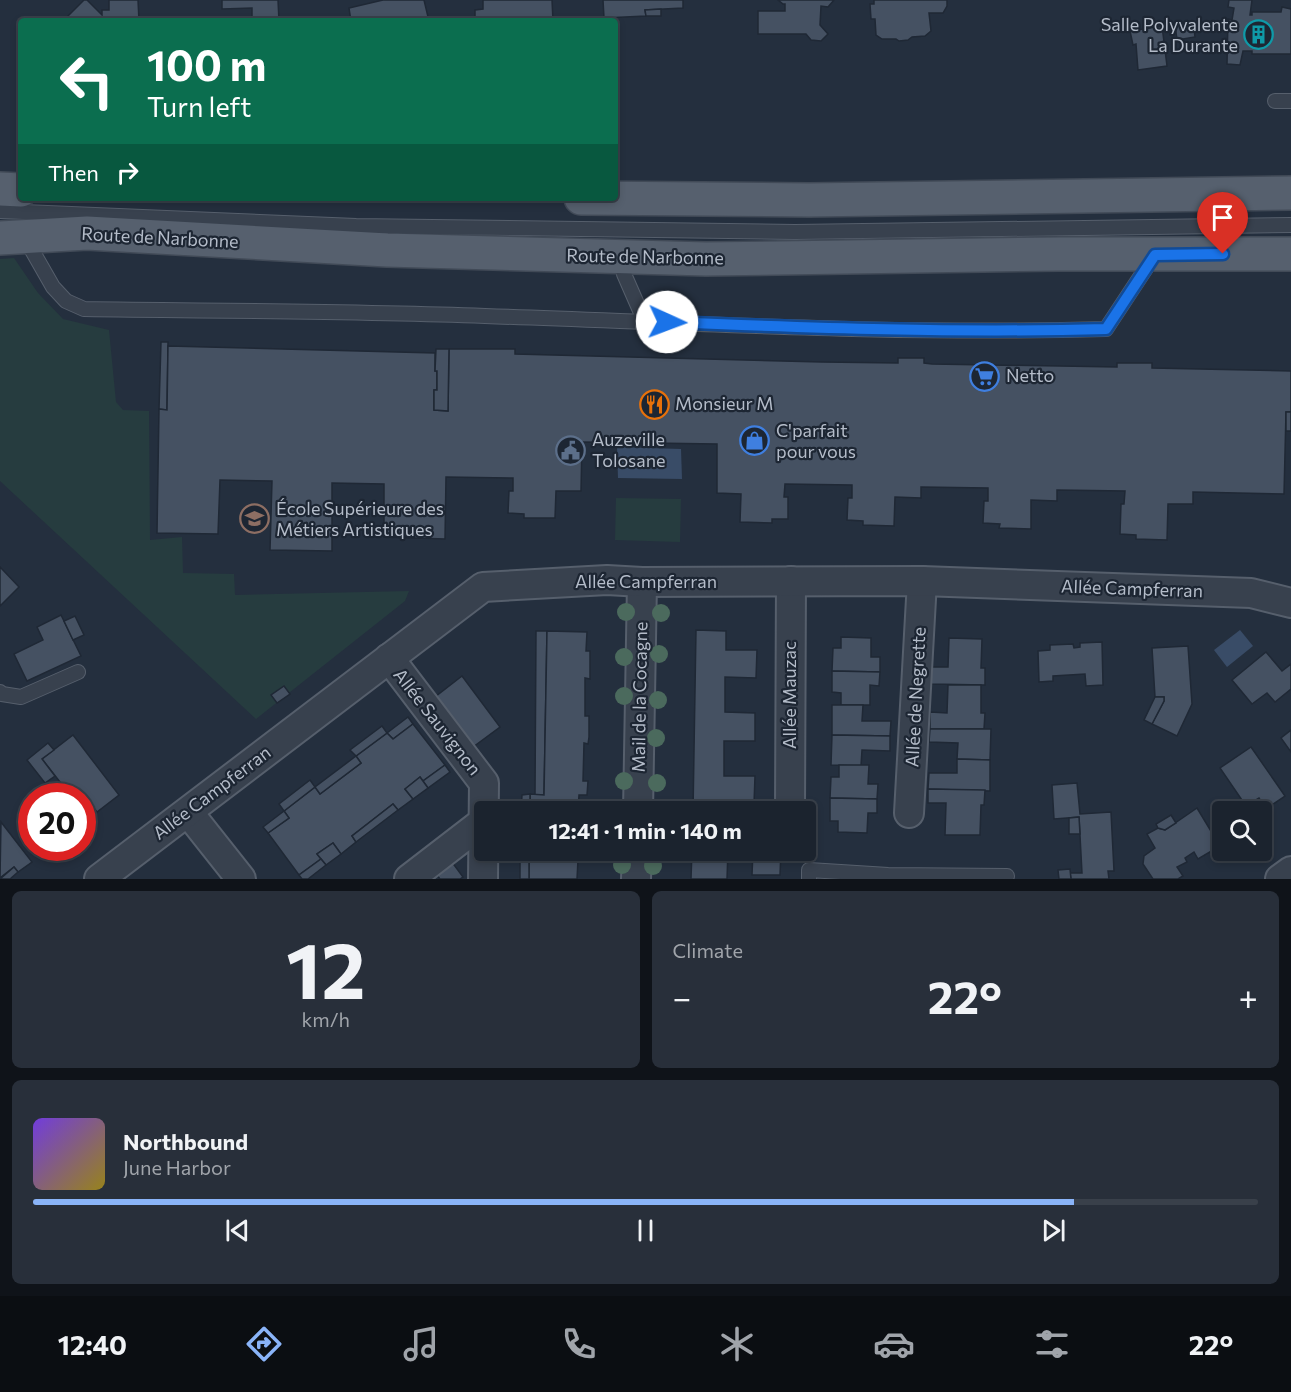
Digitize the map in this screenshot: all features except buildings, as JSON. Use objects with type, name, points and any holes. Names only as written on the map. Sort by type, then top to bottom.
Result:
[{"type":"main road","points":[[0,189],[18,190]]},
{"type":"main road","points":[[618,198],[809,200],[1291,193]]},
{"type":"main road","name":"Route de Narbonne","points":[[12,237],[87,233],[387,250],[706,259],[1291,254]]},
{"type":"street","name":"Allée Campferran","points":[[99,879],[483,587],[607,580],[642,582],[922,581],[1251,594],[1291,603]]},
{"type":"street","name":"Allée Mauzac","points":[[790,801],[791,581]]},
{"type":"street","name":"Allée de Negrette","points":[[909,813],[922,581]]},
{"type":"street","name":"Mail de la Cocagne","points":[[638,801],[642,582]]},
{"type":"street","name":"Allée Sauvignon","points":[[389,658],[484,783],[484,801]]},
{"type":"street","points":[[188,812],[241,879]]},
{"type":"street","points":[[409,879],[474,829]]},
{"type":"street","name":"Allée Sauvignon","points":[[483,861],[483,879]]},
{"type":"street","points":[[636,879],[637,861]]},
{"type":"street","points":[[1280,879],[1291,871]]},
{"type":"lane","points":[[1275,101],[1291,101]]},
{"type":"lane","points":[[0,212],[356,226],[795,232],[1291,225]]},
{"type":"lane","points":[[12,237],[66,301],[84,309],[462,315],[822,328],[1034,331],[1106,329],[1155,255]]},
{"type":"lane","points":[[620,257],[624,274],[645,322]]},
{"type":"lane","points":[[0,692],[21,697],[78,672]]},
{"type":"lane","points":[[809,879],[809,870],[888,877],[1007,876]]},
{"type":"green space","points":[[14,258],[38,293],[63,319],[109,330],[116,402],[123,410],[149,411],[150,540],[182,537],[183,573],[234,574],[235,595],[409,591],[405,601],[256,719],[0,481],[0,259]]},
{"type":"green space","points":[[616,498],[681,499],[680,542],[615,540]]},
{"type":"water","points":[[617,447],[681,449],[682,479],[618,478]]},
{"type":"water","points":[[1240,630],[1253,646],[1227,667],[1214,650]]},
{"type":"place","name":"Salle Polyvalente La Durante","points":[[1259,35]]},
{"type":"place","name":"Netto","points":[[985,376]]},
{"type":"place","name":"Monsieur M","points":[[654,404]]},
{"type":"place","name":"C'parfait pour vous","points":[[755,441]]},
{"type":"place","name":"Auzeville Tolosane","points":[[571,450]]},
{"type":"place","name":"École Supérieure des Métiers Artistiques","points":[[255,519]]},
{"type":"route","points":[[667,322],[822,328],[1034,331],[1106,329],[1155,255],[1223,254]]}]
